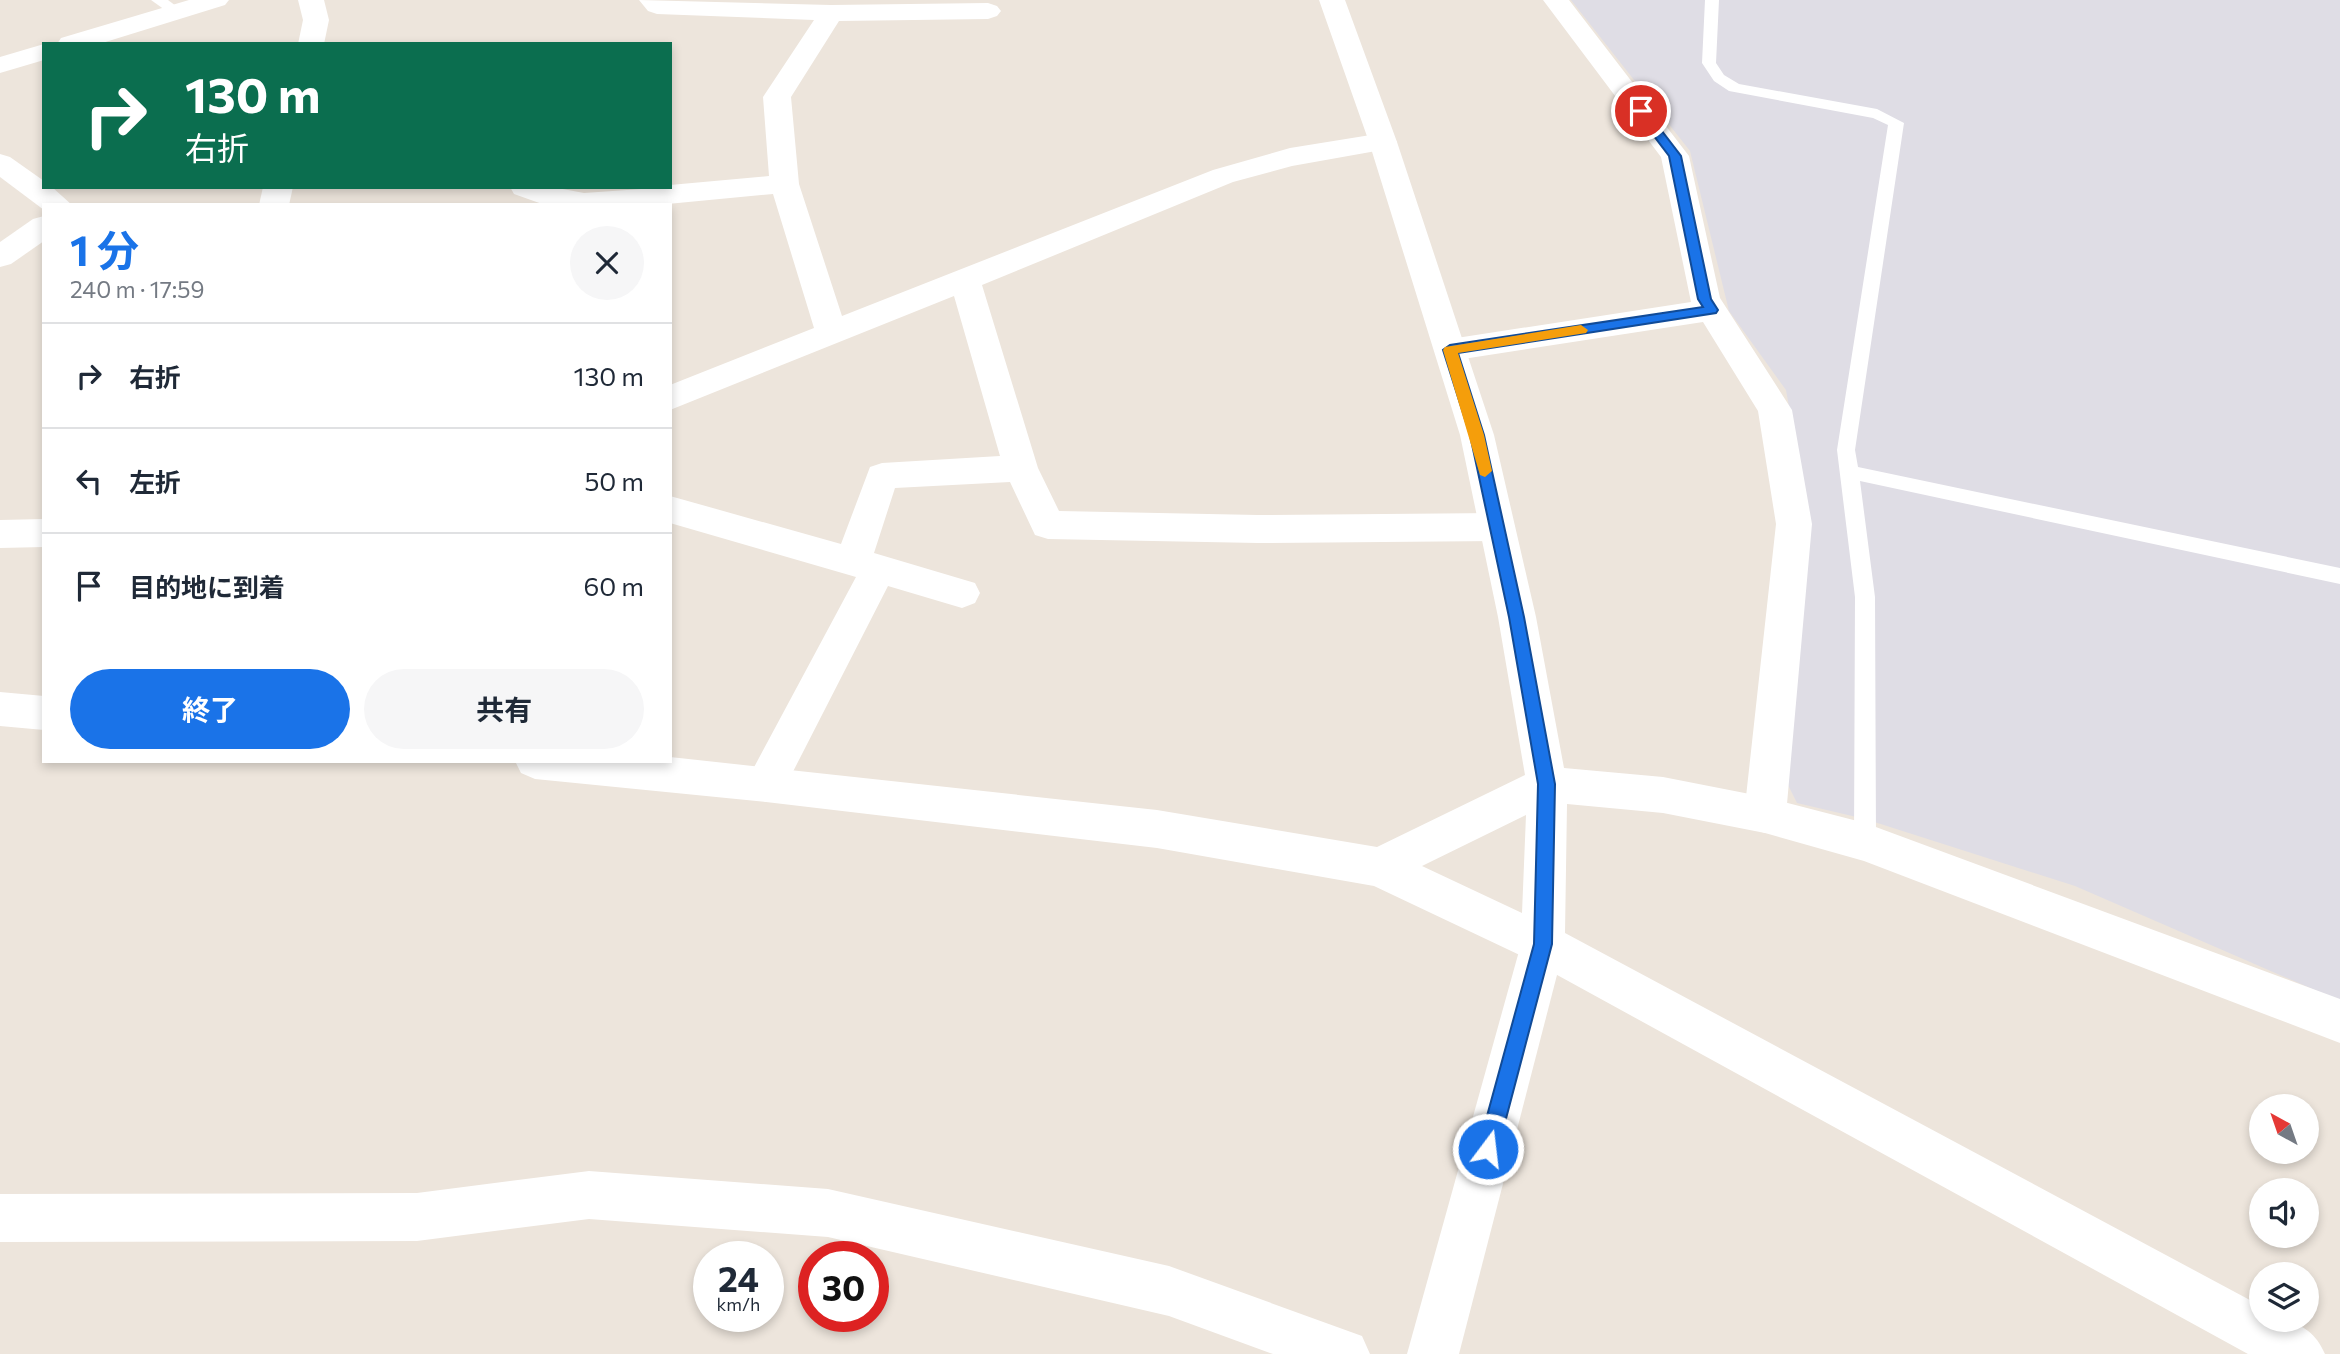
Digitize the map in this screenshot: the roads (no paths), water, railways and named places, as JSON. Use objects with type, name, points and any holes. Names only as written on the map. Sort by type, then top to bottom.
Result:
[{"type":"street","points":[[75,42],[167,6],[216,0]]},
{"type":"street","points":[[311,0],[316,20],[311,42]]},
{"type":"street","points":[[652,0],[657,6],[831,13],[988,11]]},
{"type":"street","points":[[1332,0],[1383,142],[1477,435],[1517,617],[1547,784],[1543,944],[1433,1354]]},
{"type":"street","points":[[1556,0],[1675,156],[1704,299],[1775,410],[1794,524],[1765,815]]},
{"type":"street","points":[[831,13],[777,97],[784,184],[832,333]]},
{"type":"street","points":[[0,65],[42,52]]},
{"type":"street","points":[[672,397],[1223,176],[1290,157],[1383,142]]},
{"type":"street","points":[[0,163],[54,203]]},
{"type":"street","points":[[529,189],[543,195],[584,202],[784,184]]},
{"type":"street","points":[[0,257],[42,227]]},
{"type":"street","points":[[965,280],[1021,468],[1048,525],[1258,529],[1497,527]]},
{"type":"street","points":[[1450,350],[1711,310]]},
{"type":"street","points":[[766,784],[866,565],[882,476],[1021,468]]},
{"type":"street","points":[[672,510],[962,593]]},
{"type":"street","points":[[0,534],[42,533]]},
{"type":"street","points":[[0,709],[42,713]]},
{"type":"street","points":[[556,763],[1157,829],[1379,867],[1543,944],[2299,1354]]},
{"type":"street","points":[[1379,867],[1547,784],[1663,795],[1765,815],[1865,842],[2340,1021]]},
{"type":"street","points":[[0,1217],[417,1217],[589,1195],[828,1213],[1169,1291],[1344,1354]]},
{"type":"lane","points":[[1712,0],[1709,63],[1719,78],[1734,88],[1877,114],[1896,123],[1846,450],[1865,597],[1865,842]]},
{"type":"lane","points":[[1849,472],[2340,576]]}]
